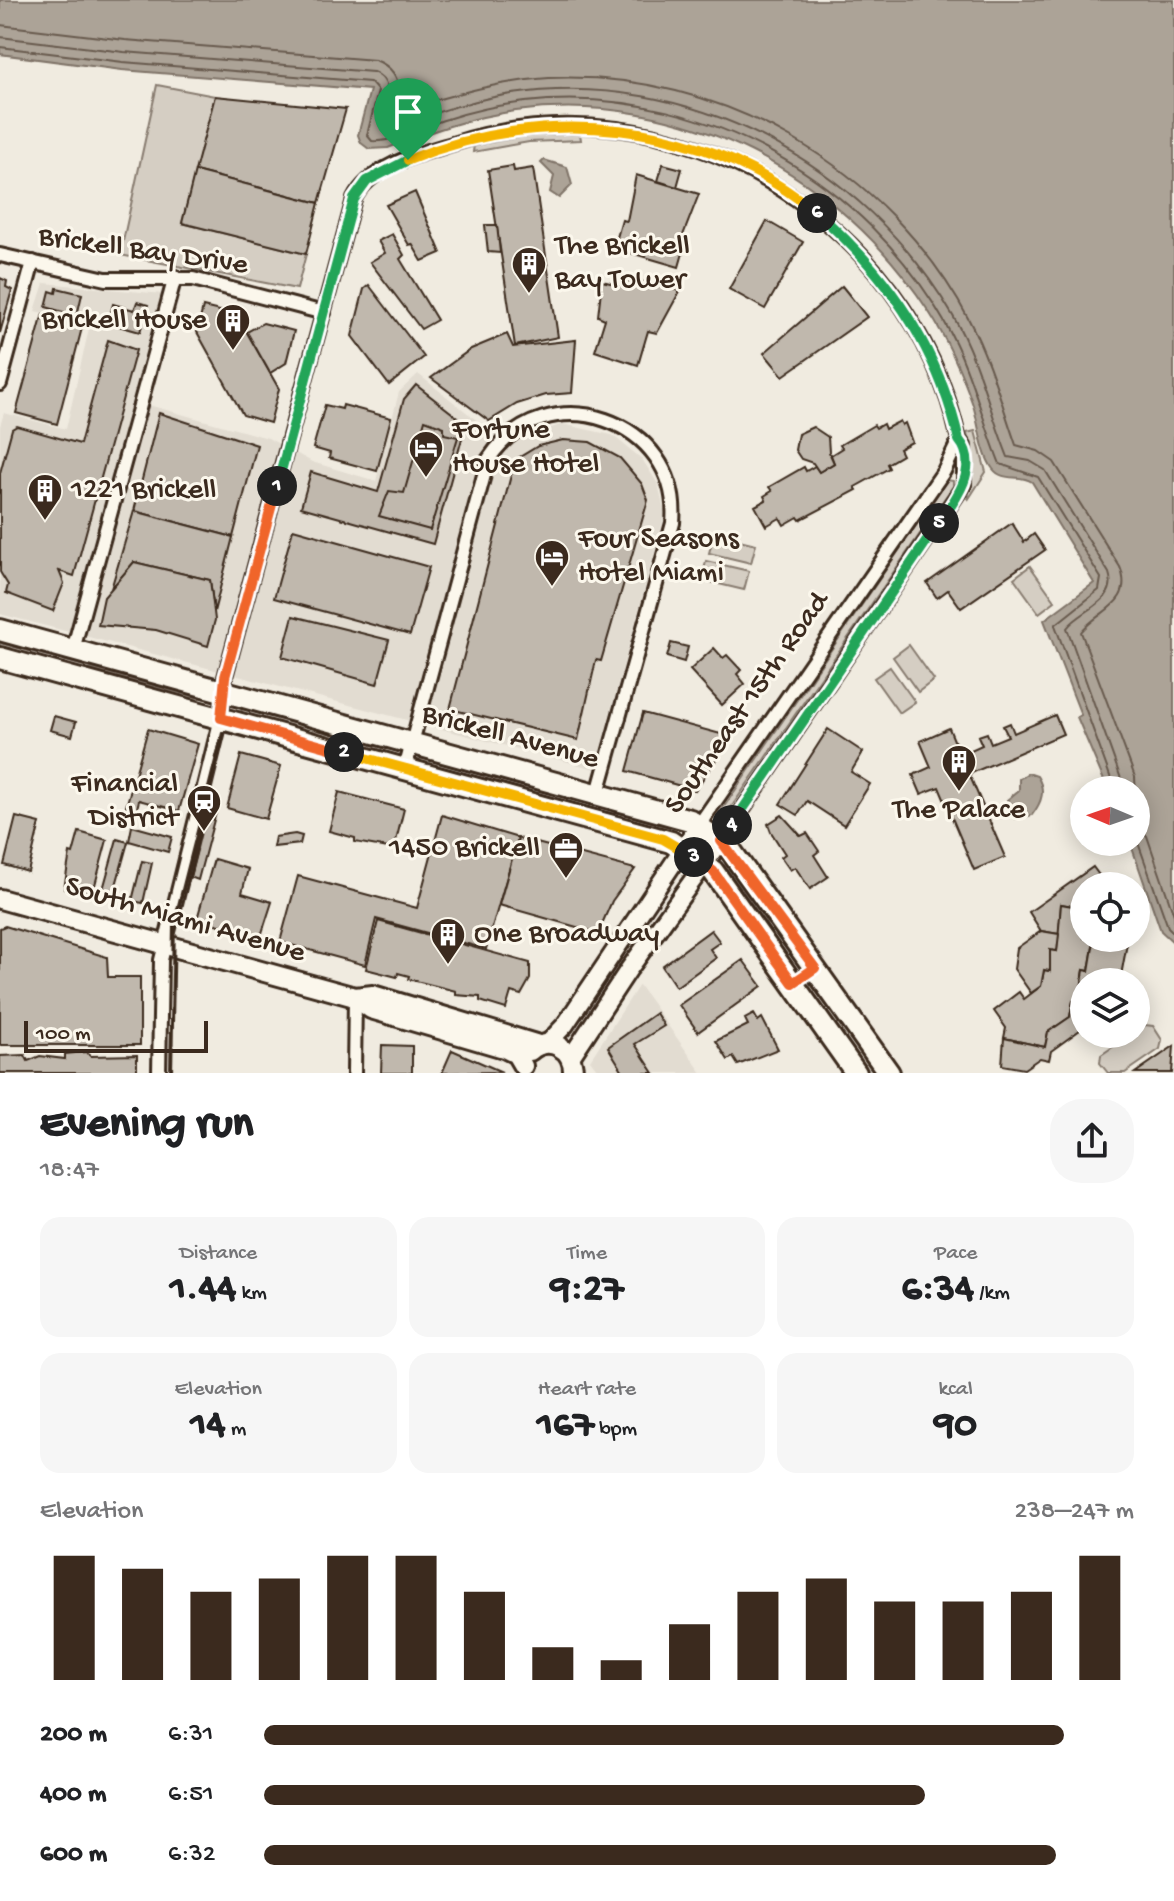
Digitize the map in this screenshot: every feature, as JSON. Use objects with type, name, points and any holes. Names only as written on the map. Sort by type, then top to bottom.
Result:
[{"type":"main road","name":"Brickell Avenue","points":[[0,630],[676,814],[699,825],[721,841],[889,1073]]},
{"type":"main road","name":"Brickell Avenue","points":[[0,658],[663,839],[704,863],[856,1073]]},
{"type":"main road","name":"South Miami Avenue","points":[[0,899],[355,997],[371,1009],[504,1048],[516,1054],[523,1069]]},
{"type":"main road","points":[[793,983],[815,968]]},
{"type":"main road","name":"South Miami Avenue","points":[[355,997],[373,995],[564,1048],[572,1065]]},
{"type":"main road","points":[[523,1069],[528,1053],[544,1044]]},
{"type":"street","points":[[159,1073],[161,960],[221,718],[224,690],[354,199],[363,185],[390,168],[449,144],[542,127],[629,129],[712,152],[757,173],[801,201],[872,265],[903,306],[927,349],[944,389],[959,440]]},
{"type":"street","name":"Brickell Bay Drive","points":[[0,255],[106,279],[175,277],[216,284],[324,313]]},
{"type":"street","points":[[0,384],[33,262]]},
{"type":"street","points":[[73,650],[175,277]]},
{"type":"street","points":[[405,769],[488,460],[500,441],[517,427],[542,416],[596,417],[642,439],[659,457],[671,478],[675,499],[673,523],[598,793]]},
{"type":"street","name":"Southeast 15th Road","points":[[544,1044],[565,1025],[682,849],[940,475],[959,440],[964,446],[966,462],[959,493],[704,863],[572,1065]]},
{"type":"street","points":[[940,475],[956,477],[959,493]]},
{"type":"street","points":[[354,1073],[355,997]]},
{"type":"shaded area","points":[[157,85],[215,96],[182,223],[306,254],[297,289],[120,255]]},
{"type":"shaded area","points":[[580,134],[581,140],[529,142],[473,152],[474,145],[533,135]]},
{"type":"shaded area","points":[[44,283],[163,294],[134,401],[268,438],[312,462],[376,481],[399,392],[418,374],[508,445],[562,424],[612,435],[642,459],[658,484],[665,514],[595,769],[0,614],[0,426],[4,413],[66,429],[90,324],[35,311]]},
{"type":"shaded area","points":[[975,431],[986,472],[968,500],[972,470],[967,433]]},
{"type":"shaded area","points":[[947,480],[953,481],[953,486],[730,809],[725,822],[717,817]]},
{"type":"shaded area","points":[[714,534],[756,544],[751,563],[709,553]]},
{"type":"shaded area","points":[[706,561],[749,571],[744,590],[702,580]]},
{"type":"shaded area","points":[[1030,566],[1055,601],[1039,613],[1014,578]]},
{"type":"shaded area","points":[[0,643],[160,687],[187,688],[200,693],[199,698],[91,670],[65,670],[0,651]]},
{"type":"shaded area","points":[[909,645],[934,680],[918,692],[893,657]]},
{"type":"shaded area","points":[[890,667],[915,702],[899,713],[874,678]]},
{"type":"shaded area","points":[[243,706],[389,745],[389,748],[384,751],[249,718],[240,715]]},
{"type":"shaded area","points":[[421,753],[675,825],[675,829],[619,813],[582,811],[420,763]]},
{"type":"shaded area","points":[[725,865],[763,920],[785,937],[803,967],[801,971],[796,972],[721,868]]},
{"type":"shaded area","points":[[812,982],[880,1073],[863,1073],[806,987]]},
{"type":"shaded area","points":[[639,985],[702,1073],[600,1073],[590,1060]]},
{"type":"shaded area","points":[[1150,1026],[1162,1040],[1160,1049],[1125,1073],[1108,1073],[1100,1063],[1101,1055],[1111,1048],[1150,1048]]},
{"type":"water","points":[[0,0],[1174,0],[1174,943],[1161,931],[1150,899],[1150,872],[1140,872],[1135,856],[1150,856],[1150,776],[1102,776],[1077,717],[1081,715],[1044,620],[1094,583],[1032,482],[1002,475],[993,469],[983,447],[969,393],[954,357],[929,312],[893,263],[850,219],[803,182],[751,152],[696,129],[638,114],[578,108],[516,111],[450,126],[388,148],[369,149],[361,143],[358,135],[370,90],[122,70],[0,54]]},
{"type":"water","points":[[544,160],[567,167],[572,185],[559,198],[550,192],[554,176],[541,163]]},
{"type":"water","points":[[1028,773],[1037,776],[1042,796],[1032,815],[1016,819],[1007,813],[1007,800],[1019,790],[1019,779]]},
{"type":"building","points":[[215,96],[346,109],[319,203],[195,171]]},
{"type":"building","points":[[663,164],[682,169],[677,187],[658,181]]},
{"type":"building","name":"The Brickell Bay Tower","points":[[513,166],[514,171],[533,168],[558,337],[515,346],[488,170]]},
{"type":"building","points":[[195,171],[319,203],[306,254],[182,223]]},
{"type":"building","points":[[636,175],[699,194],[682,238],[687,239],[679,267],[614,248],[622,220],[627,221]]},
{"type":"building","points":[[415,192],[441,253],[422,261],[386,205]]},
{"type":"building","points":[[767,221],[803,242],[765,309],[729,289]]},
{"type":"building","points":[[485,225],[497,225],[500,253],[488,252]]},
{"type":"building","points":[[392,234],[404,255],[400,259],[437,320],[421,329],[370,262],[385,253],[378,241]]},
{"type":"building","points":[[624,277],[680,291],[657,333],[648,331],[638,365],[595,351],[605,319],[598,316],[602,281],[623,286]]},
{"type":"building","points":[[0,278],[7,281],[6,287],[12,290],[0,333]]},
{"type":"building","points":[[369,285],[424,357],[389,385],[352,336],[364,289]]},
{"type":"building","points":[[842,286],[867,317],[783,376],[764,353]]},
{"type":"building","points":[[57,288],[82,294],[77,316],[46,307],[50,291],[56,293]]},
{"type":"building","points":[[137,302],[148,305],[140,332],[108,323],[113,304],[134,310]]},
{"type":"building","name":"Brickell House","points":[[203,307],[237,315],[279,389],[270,423],[243,415],[197,332]]},
{"type":"building","points":[[43,314],[83,324],[57,424],[16,413]]},
{"type":"building","points":[[263,323],[294,331],[286,363],[270,373],[247,332]]},
{"type":"building","points":[[507,334],[513,347],[576,340],[572,393],[546,395],[517,404],[489,421],[431,378],[471,349]]},
{"type":"building","name":"1221 Brickell","points":[[108,340],[136,350],[74,576],[59,571],[64,583],[53,611],[6,593],[8,585],[0,572],[0,473],[12,429],[17,426],[80,444]]},
{"type":"building","points":[[416,385],[466,424],[433,544],[301,507],[311,472],[378,492],[404,399]]},
{"type":"building","points":[[325,405],[342,409],[343,405],[391,418],[377,471],[329,458],[330,453],[313,448]]},
{"type":"building","points":[[159,413],[257,445],[233,537],[134,511]]},
{"type":"building","name":"Fortune House Hotel","points":[[425,420],[444,427],[444,434],[458,437],[430,530],[379,516],[389,491],[404,493]]},
{"type":"building","points":[[900,421],[902,425],[905,423],[912,442],[899,449],[902,455],[887,464],[889,468],[855,487],[857,490],[800,520],[798,517],[784,525],[780,518],[766,526],[755,506],[766,500],[764,496],[772,491],[769,487],[804,467],[806,471],[815,466],[819,472],[834,463],[831,455],[842,448],[840,445],[874,425],[876,428],[883,424],[885,429]]},
{"type":"building","points":[[813,427],[828,437],[834,463],[819,472],[813,463],[801,459],[795,450],[798,434]]},
{"type":"building","name":"Four Seasons Hotel Miami","points":[[563,440],[590,442],[620,458],[642,484],[648,500],[601,661],[596,660],[578,740],[450,709],[515,460],[538,446]]},
{"type":"building","points":[[134,511],[233,537],[214,612],[210,580],[134,562],[111,589]]},
{"type":"building","points":[[1012,523],[1024,542],[1034,534],[1045,550],[961,608],[948,590],[937,598],[927,583]]},
{"type":"building","points":[[293,529],[429,567],[410,635],[274,598]]},
{"type":"building","points":[[134,562],[210,580],[215,620],[208,646],[156,630],[98,625],[104,597]]},
{"type":"building","points":[[293,616],[389,640],[377,684],[282,657]]},
{"type":"building","points":[[671,643],[688,647],[684,662],[667,657]]},
{"type":"building","points":[[714,648],[723,658],[727,655],[741,670],[737,674],[745,684],[722,705],[690,670]]},
{"type":"building","points":[[643,713],[732,737],[695,790],[627,771]]},
{"type":"building","name":"The Palace","points":[[1055,715],[1063,734],[969,774],[1005,857],[974,870],[939,787],[921,794],[913,775],[931,767],[920,741],[949,728],[960,755],[982,745],[978,736],[987,733],[991,743],[1008,736],[1003,726],[1010,723],[1014,733]]},
{"type":"building","points":[[54,716],[76,722],[72,736],[50,730]]},
{"type":"building","points":[[148,729],[198,744],[179,811],[139,800],[136,813],[125,810]]},
{"type":"building","points":[[828,729],[863,752],[851,772],[870,784],[844,825],[807,801],[798,815],[780,804]]},
{"type":"building","points":[[241,755],[281,766],[266,819],[227,808]]},
{"type":"building","points":[[339,792],[404,809],[394,849],[355,842],[355,838],[329,831]]},
{"type":"building","points":[[205,798],[219,801],[198,880],[190,877],[197,850],[192,849]]},
{"type":"building","points":[[442,815],[518,838],[486,949],[376,919],[365,965],[280,942],[298,876],[417,908]]},
{"type":"building","points":[[782,815],[801,836],[807,833],[819,851],[814,855],[828,877],[810,889],[795,867],[790,870],[781,857],[785,854],[771,832],[768,824]]},
{"type":"building","points":[[16,817],[40,823],[28,872],[4,865]]},
{"type":"building","points":[[132,826],[172,837],[168,852],[129,841]]},
{"type":"building","points":[[79,832],[107,840],[92,896],[64,889],[70,853],[73,854]]},
{"type":"building","points":[[302,836],[300,844],[273,847],[275,837]]},
{"type":"building","name":"1450 Brickell","points":[[518,838],[635,869],[612,901],[598,933],[499,905]]},
{"type":"building","points":[[117,839],[128,842],[113,896],[102,893]]},
{"type":"building","points":[[214,859],[248,869],[242,893],[272,902],[261,936],[197,919]]},
{"type":"building","points":[[142,861],[152,863],[143,903],[132,901]]},
{"type":"building","points":[[1070,883],[1070,906],[1061,904],[1059,934],[1041,931],[1029,912]]},
{"type":"building","points":[[1061,904],[1070,906],[1070,952],[1092,952],[1090,968],[1070,968],[1070,1017],[1048,1032],[1045,1047],[1004,1038],[1006,1028],[994,1011],[1019,992],[1024,999],[1041,986],[1044,970],[1050,971],[1050,950],[1057,951]]},
{"type":"building","name":"One Broadway","points":[[378,921],[530,963],[530,979],[521,995],[511,992],[506,1009],[480,1001],[480,997],[456,995],[456,991],[408,979],[409,976],[398,973],[397,977],[366,969]]},
{"type":"building","points":[[5,926],[107,957],[108,977],[140,977],[140,1045],[0,1045],[0,928]]},
{"type":"building","points":[[711,930],[720,942],[710,949],[716,958],[676,987],[662,966]]},
{"type":"building","points":[[1041,931],[1059,934],[1057,951],[1050,950],[1050,971],[1044,970],[1041,986],[1031,993],[1014,969],[1017,948]]},
{"type":"building","points":[[1092,952],[1125,952],[1122,968],[1090,968]]},
{"type":"building","points":[[743,960],[762,986],[698,1032],[679,1005]]},
{"type":"building","points":[[656,1013],[664,1026],[635,1044],[654,1073],[624,1073],[608,1047]]},
{"type":"building","points":[[754,1014],[758,1021],[762,1018],[778,1049],[738,1065],[733,1057],[728,1060],[716,1041],[748,1025],[745,1019]]},
{"type":"building","points":[[1070,1017],[1070,1037],[1051,1051],[1049,1060],[1040,1058],[1024,1069],[1002,1065],[1004,1038],[1045,1047],[1048,1032]]},
{"type":"building","points":[[382,1045],[412,1046],[412,1073],[381,1073]]},
{"type":"building","points":[[1174,1046],[1172,1073],[1135,1073]]},
{"type":"building","points":[[452,1050],[502,1072],[442,1073]]},
{"type":"building","points":[[86,1052],[91,1056],[137,1055],[137,1073],[0,1073],[0,1056],[25,1055],[28,1061],[40,1056],[65,1059],[65,1054]]},
{"type":"railway","points":[[171,1073],[174,925],[223,733]]},
{"type":"place","name":"The Brickell Bay Tower","points":[[529,295]]},
{"type":"place","name":"Brickell House","points":[[233,352]]},
{"type":"place","name":"Fortune House Hotel","points":[[426,479]]},
{"type":"place","name":"1221 Brickell","points":[[45,522]]},
{"type":"place","name":"Four Seasons Hotel Miami","points":[[552,588]]},
{"type":"place","name":"The Palace","points":[[959,793]]},
{"type":"place","name":"Financial District","points":[[204,833]]},
{"type":"place","name":"1450 Brickell","points":[[566,880]]},
{"type":"place","name":"One Broadway","points":[[448,966]]},
{"type":"route","points":[[559,126],[629,129],[712,152],[757,173],[801,201],[858,250],[903,306],[931,358],[948,399],[959,440],[964,446],[964,485],[721,841],[815,968],[793,983],[713,871],[671,842],[221,718],[225,677],[354,199],[367,181],[408,160],[484,135],[559,126]]}]
